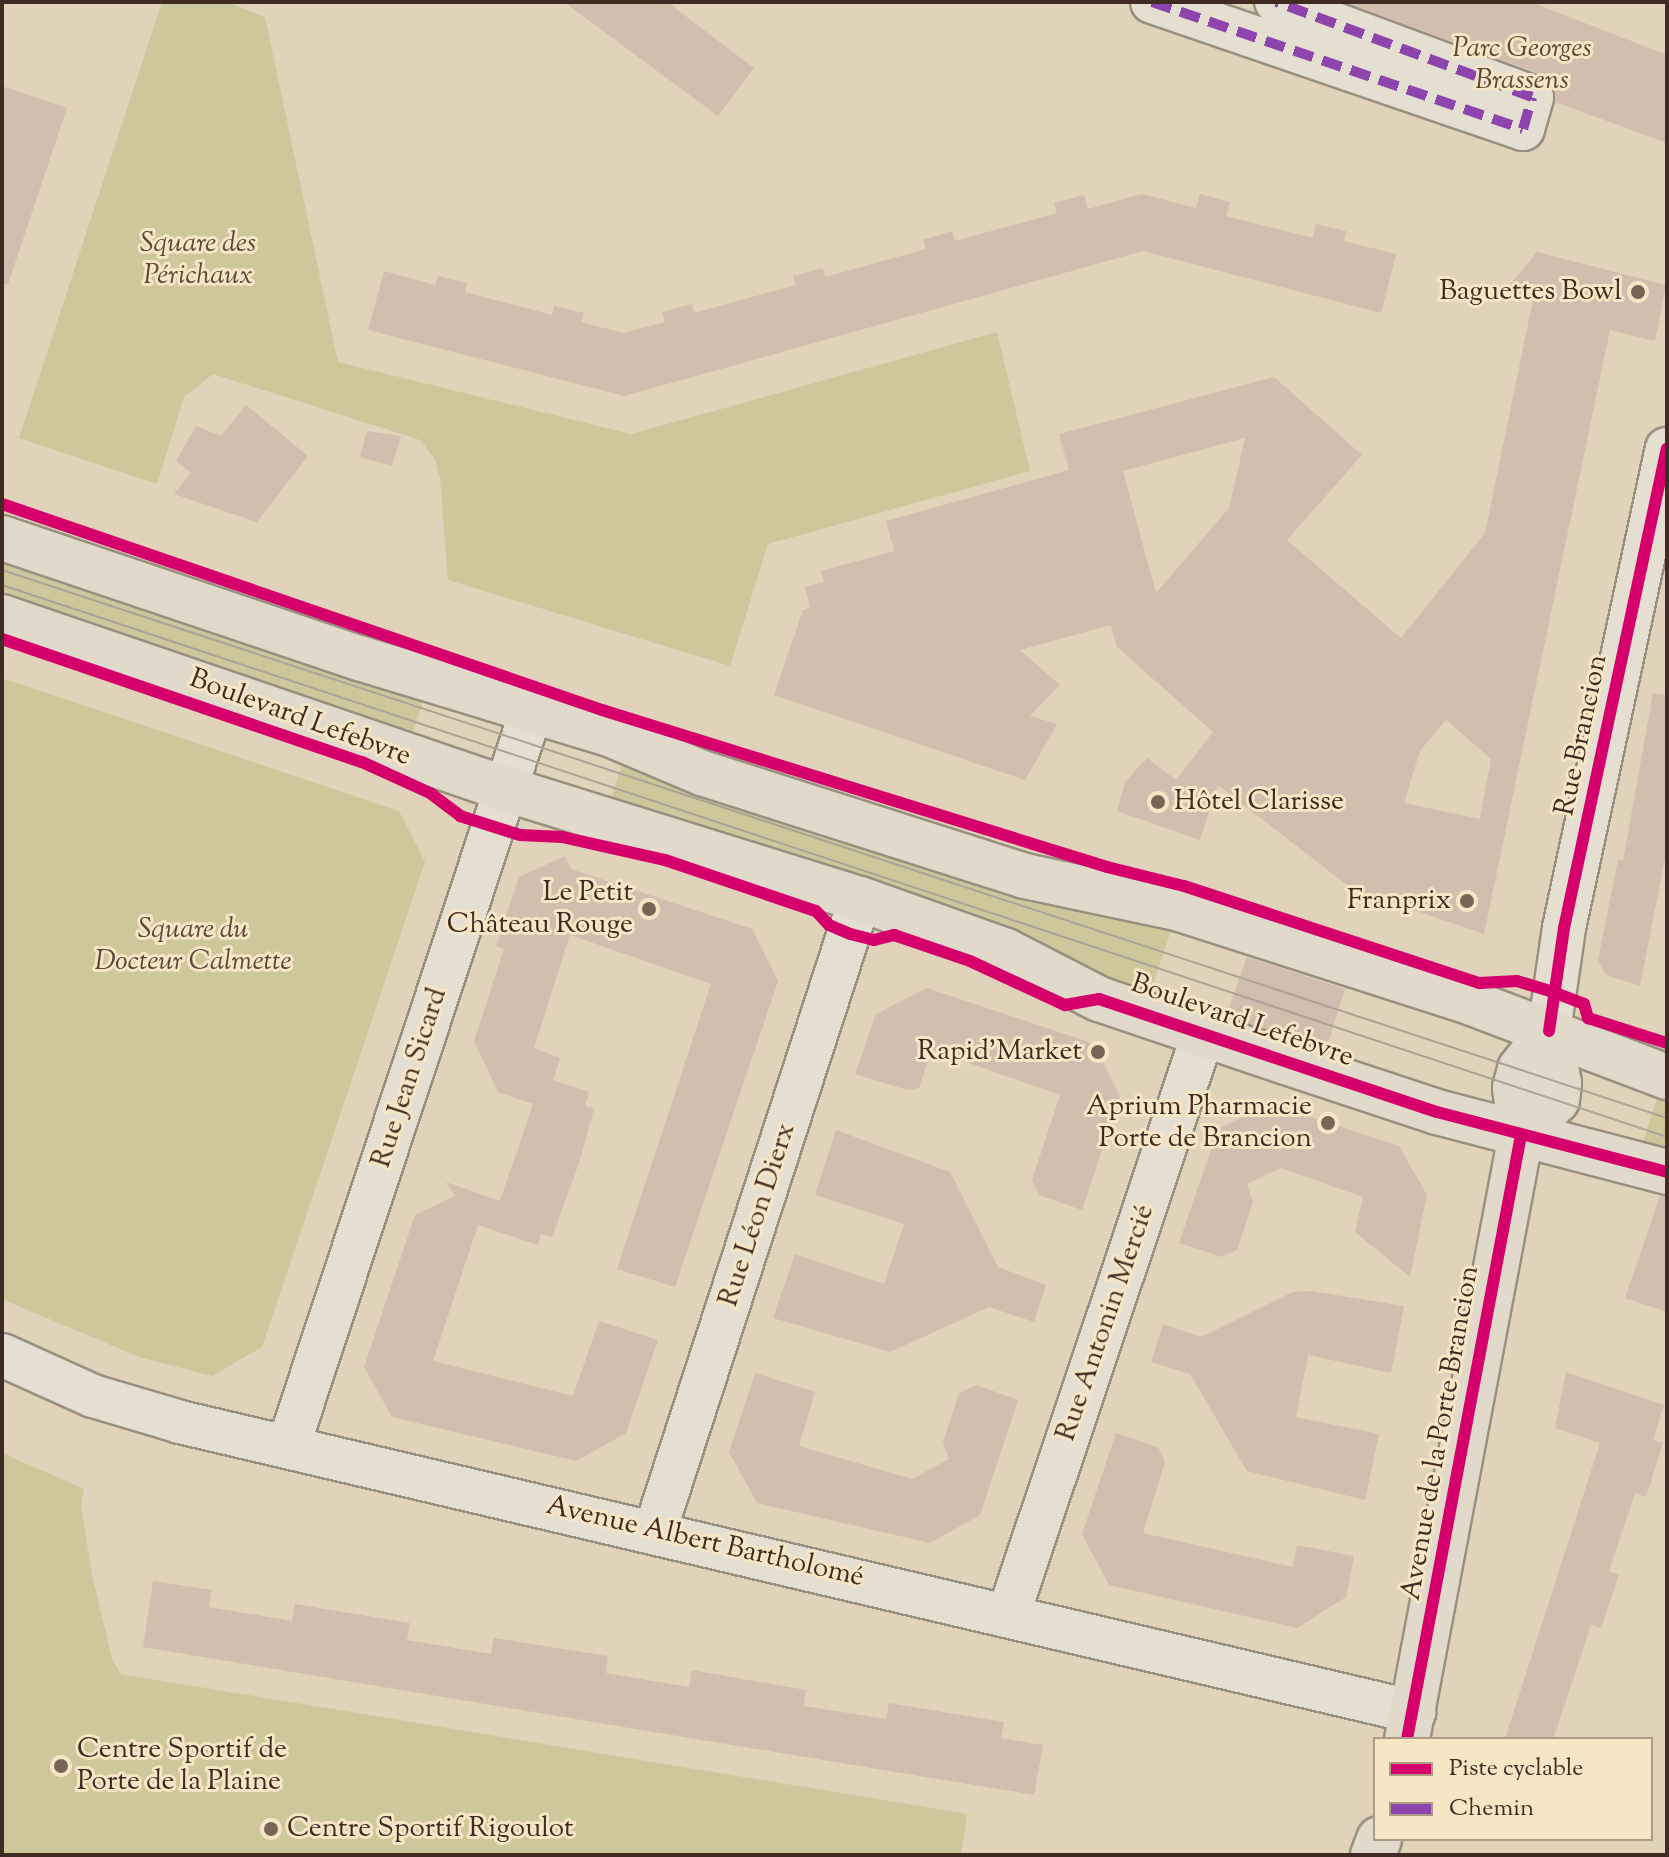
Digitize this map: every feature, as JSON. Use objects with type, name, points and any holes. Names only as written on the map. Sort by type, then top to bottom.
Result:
[{"type":"main road","points":[[2,538],[359,658],[612,735],[702,773],[1025,876],[1180,909],[1549,1031],[1667,1077]]},
{"type":"main road","name":"Boulevard Lefebvre","points":[[2,617],[506,789],[860,899],[1006,951],[1099,999],[1203,1034],[1521,1135],[1667,1172]]},
{"type":"main road","name":"Avenue de la Porte Brancion","points":[[1410,1725],[1521,1135],[1515,1088],[1520,1069],[1549,1031]]},
{"type":"street","points":[[1152,2],[1523,129],[1532,97],[1276,2]]},
{"type":"street","name":"Rue Brancion","points":[[1549,1031],[1564,928],[1667,449]]},
{"type":"street","name":"Rue Jean Sicard","points":[[288,1447],[532,709]]},
{"type":"street","name":"Rue Léon Dierx","points":[[655,1531],[860,899]]},
{"type":"street","name":"Rue Antonin Mercié","points":[[1009,1613],[1203,1034]]},
{"type":"street","name":"Avenue Albert Bartholomé","points":[[2,1355],[93,1396],[288,1447],[1009,1613],[1410,1725]]},
{"type":"green space","name":"Square des Périchaux","points":[[162,2],[227,2],[265,17],[338,362],[631,434],[997,332],[1030,471],[768,544],[730,666],[448,580],[440,478],[435,459],[420,440],[213,374],[184,397],[157,484],[19,438]]},
{"type":"green space","points":[[2,556],[424,698],[411,737],[2,599]]},
{"type":"green space","name":"Square du Docteur Calmette","points":[[2,678],[399,811],[425,862],[262,1347],[212,1376],[139,1357],[2,1299]]},
{"type":"green space","points":[[622,764],[1030,899],[1173,925],[1147,1001],[610,802]]},
{"type":"green space","points":[[1658,1096],[1667,1099],[1667,1150],[1643,1142]]},
{"type":"green space","points":[[2,1453],[84,1489],[81,1505],[92,1575],[112,1659],[121,1674],[967,1814],[961,1855],[2,1855]]},
{"type":"building","points":[[564,2],[667,2],[754,68],[718,116]]},
{"type":"building","points":[[1345,2],[1531,2],[1667,55],[1667,143],[1555,102],[1550,82],[1540,74]]},
{"type":"building","points":[[2,86],[67,108],[8,284],[2,284]]},
{"type":"building","points":[[1142,194],[1196,208],[1200,194],[1230,202],[1226,216],[1313,238],[1316,224],[1346,231],[1344,241],[1396,254],[1381,313],[1143,251],[624,396],[368,330],[384,271],[435,285],[438,276],[467,283],[465,292],[552,315],[554,306],[584,313],[581,322],[623,333],[665,322],[662,312],[692,304],[694,313],[796,285],[793,276],[823,268],[825,277],[926,249],[923,240],[952,231],[955,241],[1057,213],[1054,203],[1084,195],[1088,209]]},
{"type":"building","points":[[1537,252],[1666,285],[1655,341],[1610,330],[1484,934],[1352,889],[1218,785],[1200,840],[1117,811],[1125,782],[1147,758],[1176,780],[1213,732],[1117,647],[1111,625],[1020,650],[1060,685],[1030,716],[1057,724],[1025,780],[774,695],[803,610],[810,607],[805,587],[824,582],[821,571],[894,551],[886,521],[1069,470],[1059,434],[1274,377],[1362,455],[1287,540],[1401,638],[1485,533],[1533,300],[1503,293]],"holes":[[[1245,438],[1229,508],[1156,593],[1123,471]],[[1446,720],[1491,759],[1480,819],[1404,803],[1420,751]]]},
{"type":"building","points":[[246,405],[308,456],[257,522],[174,494],[191,473],[176,461],[196,426],[221,436]]},
{"type":"building","points":[[367,431],[401,436],[392,466],[360,457]]},
{"type":"building","points":[[1653,693],[1667,695],[1667,848],[1640,986],[1606,975],[1598,960],[1618,860],[1623,861]]},
{"type":"building","points":[[565,856],[571,869],[752,929],[778,981],[675,1287],[617,1269],[711,984],[570,935],[534,1048],[560,1058],[553,1080],[589,1092],[585,1106],[594,1109],[579,1163],[552,1237],[541,1234],[538,1245],[478,1225],[433,1361],[573,1396],[599,1321],[658,1340],[626,1433],[576,1461],[392,1417],[364,1367],[415,1215],[455,1196],[446,1182],[500,1201],[533,1104],[498,1092],[474,1041],[504,949],[496,946],[519,877]]},
{"type":"building","points":[[1247,957],[1345,989],[1326,1049],[1226,1016]]},
{"type":"building","points":[[927,988],[1094,1044],[1120,1096],[1082,1210],[1039,1195],[1032,1180],[1060,1095],[932,1050],[919,1088],[907,1090],[855,1074],[876,1014]]},
{"type":"building","points":[[1269,1103],[1399,1146],[1427,1195],[1410,1277],[1355,1232],[1363,1197],[1281,1168],[1247,1184],[1253,1202],[1237,1250],[1222,1257],[1179,1243],[1218,1129]]},
{"type":"building","points":[[836,1130],[950,1172],[998,1267],[1046,1285],[1034,1322],[989,1307],[890,1352],[773,1318],[795,1254],[884,1284],[904,1224],[815,1195]]},
{"type":"building","points":[[1660,1196],[1667,1196],[1667,1312],[1625,1298]]},
{"type":"building","points":[[1311,1291],[1404,1306],[1391,1373],[1308,1355],[1296,1417],[1379,1434],[1365,1500],[1247,1471],[1190,1374],[1151,1362],[1163,1324],[1201,1337],[1293,1292]]},
{"type":"building","points":[[1566,1372],[1664,1405],[1653,1440],[1663,1443],[1646,1497],[1635,1493],[1609,1571],[1619,1575],[1601,1628],[1591,1625],[1554,1737],[1506,1737],[1600,1443],[1555,1428]]},
{"type":"building","points":[[755,1373],[815,1392],[799,1446],[912,1479],[949,1459],[943,1442],[959,1393],[976,1385],[1018,1400],[980,1515],[930,1543],[757,1503],[729,1452]]},
{"type":"building","points":[[1116,1433],[1158,1447],[1165,1462],[1143,1533],[1293,1567],[1297,1545],[1354,1556],[1346,1597],[1297,1628],[1109,1585],[1082,1534]]},
{"type":"building","points":[[153,1581],[212,1590],[209,1607],[292,1621],[295,1604],[410,1623],[407,1640],[491,1654],[494,1638],[608,1656],[606,1673],[689,1687],[692,1670],[806,1690],[804,1706],[886,1719],[889,1703],[1004,1722],[1001,1738],[1043,1745],[1034,1795],[143,1647]]},
{"type":"tram line","points":[[2,570],[1667,1118]]},
{"type":"tram line","points":[[2,585],[1667,1137]]},
{"type":"marked path","points":[[1152,2],[1523,129],[1532,97],[1276,2]]},
{"type":"cycle path","points":[[1549,1031],[1564,928],[1667,449]]},
{"type":"cycle path","points":[[2,504],[602,710],[1107,867],[1184,886],[1479,983],[1517,981],[1553,992],[1584,1004],[1588,1018],[1667,1043]]},
{"type":"cycle path","points":[[2,639],[362,762],[430,793],[460,816],[520,835],[562,837],[665,860],[816,911],[829,925],[850,934],[874,940],[894,935],[970,961],[1065,1005],[1099,999],[1437,1112],[1667,1172]]},
{"type":"cycle path","points":[[1407,1737],[1521,1135]]},
{"type":"place","name":"Baguettes Bowl","points":[[1638,292]]},
{"type":"place","name":"Hôtel Clarisse","points":[[1158,802]]},
{"type":"place","name":"Franprix","points":[[1467,901]]},
{"type":"place","name":"Le Petit Château Rouge","points":[[649,909]]},
{"type":"place","name":"Rapid'Market","points":[[1098,1052]]},
{"type":"place","name":"Aprium Pharmacie Porte de Brancion","points":[[1328,1123]]},
{"type":"place","name":"Centre Sportif de Porte de la Plaine","points":[[61,1766]]},
{"type":"place","name":"Centre Sportif Rigoulot","points":[[271,1829]]},
{"type":"park label","name":"Parc Georges Brassens","points":[[1522,65]]}]
